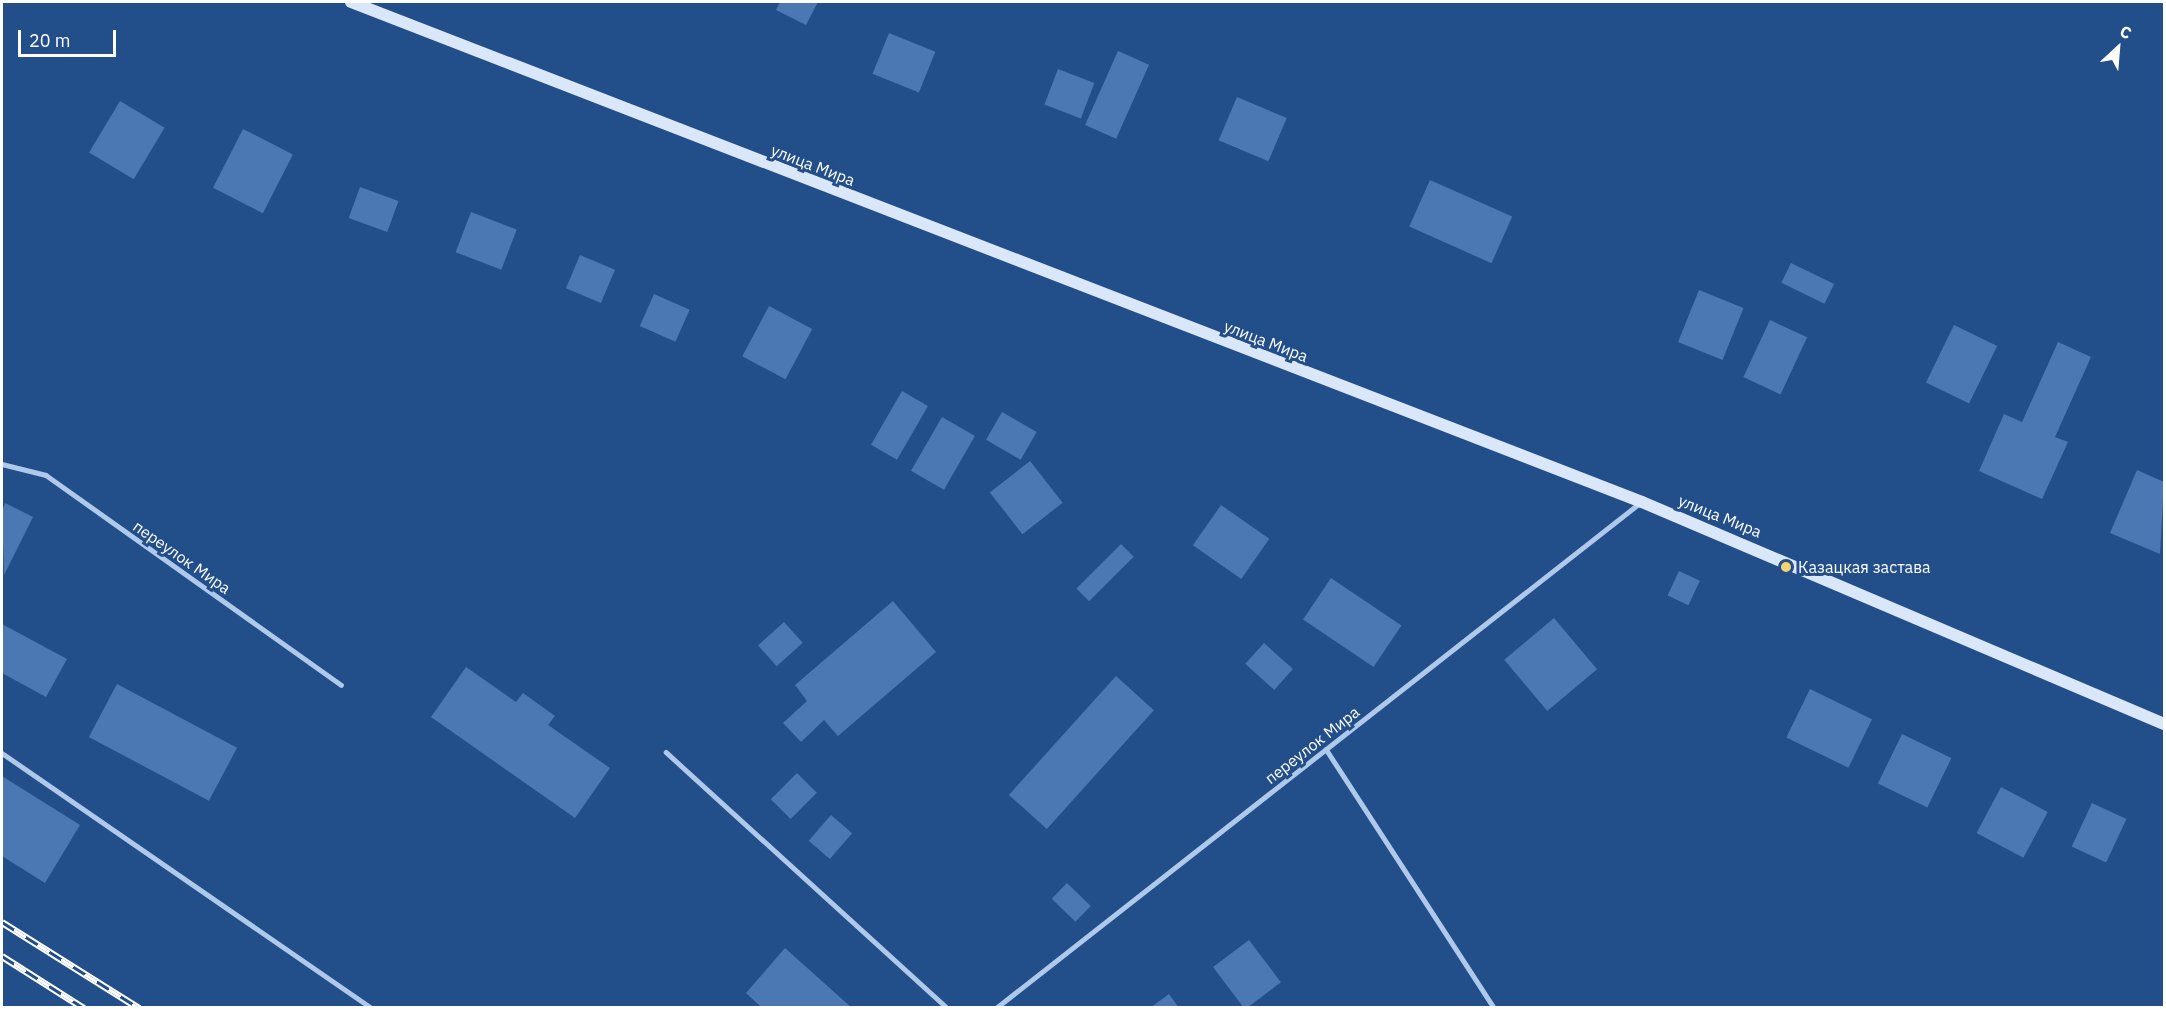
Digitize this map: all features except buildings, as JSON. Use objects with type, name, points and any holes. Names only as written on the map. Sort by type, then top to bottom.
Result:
[{"type":"main road","name":"улица Мира","points":[[351,2],[1641,502],[2164,724]]},
{"type":"lane","name":"переулок Мира","points":[[2,464],[46,475],[341,685]]},
{"type":"lane","name":"переулок Мира","points":[[996,1008],[1641,502]]},
{"type":"lane","points":[[1326,749],[1494,1008]]},
{"type":"lane","points":[[666,752],[947,1008]]},
{"type":"lane","points":[[2,753],[372,1008]]},
{"type":"railway","points":[[2,922],[139,1008]]},
{"type":"railway","points":[[2,956],[84,1008]]},
{"type":"place","name":"Казацкая застава","points":[[1786,567]]}]
